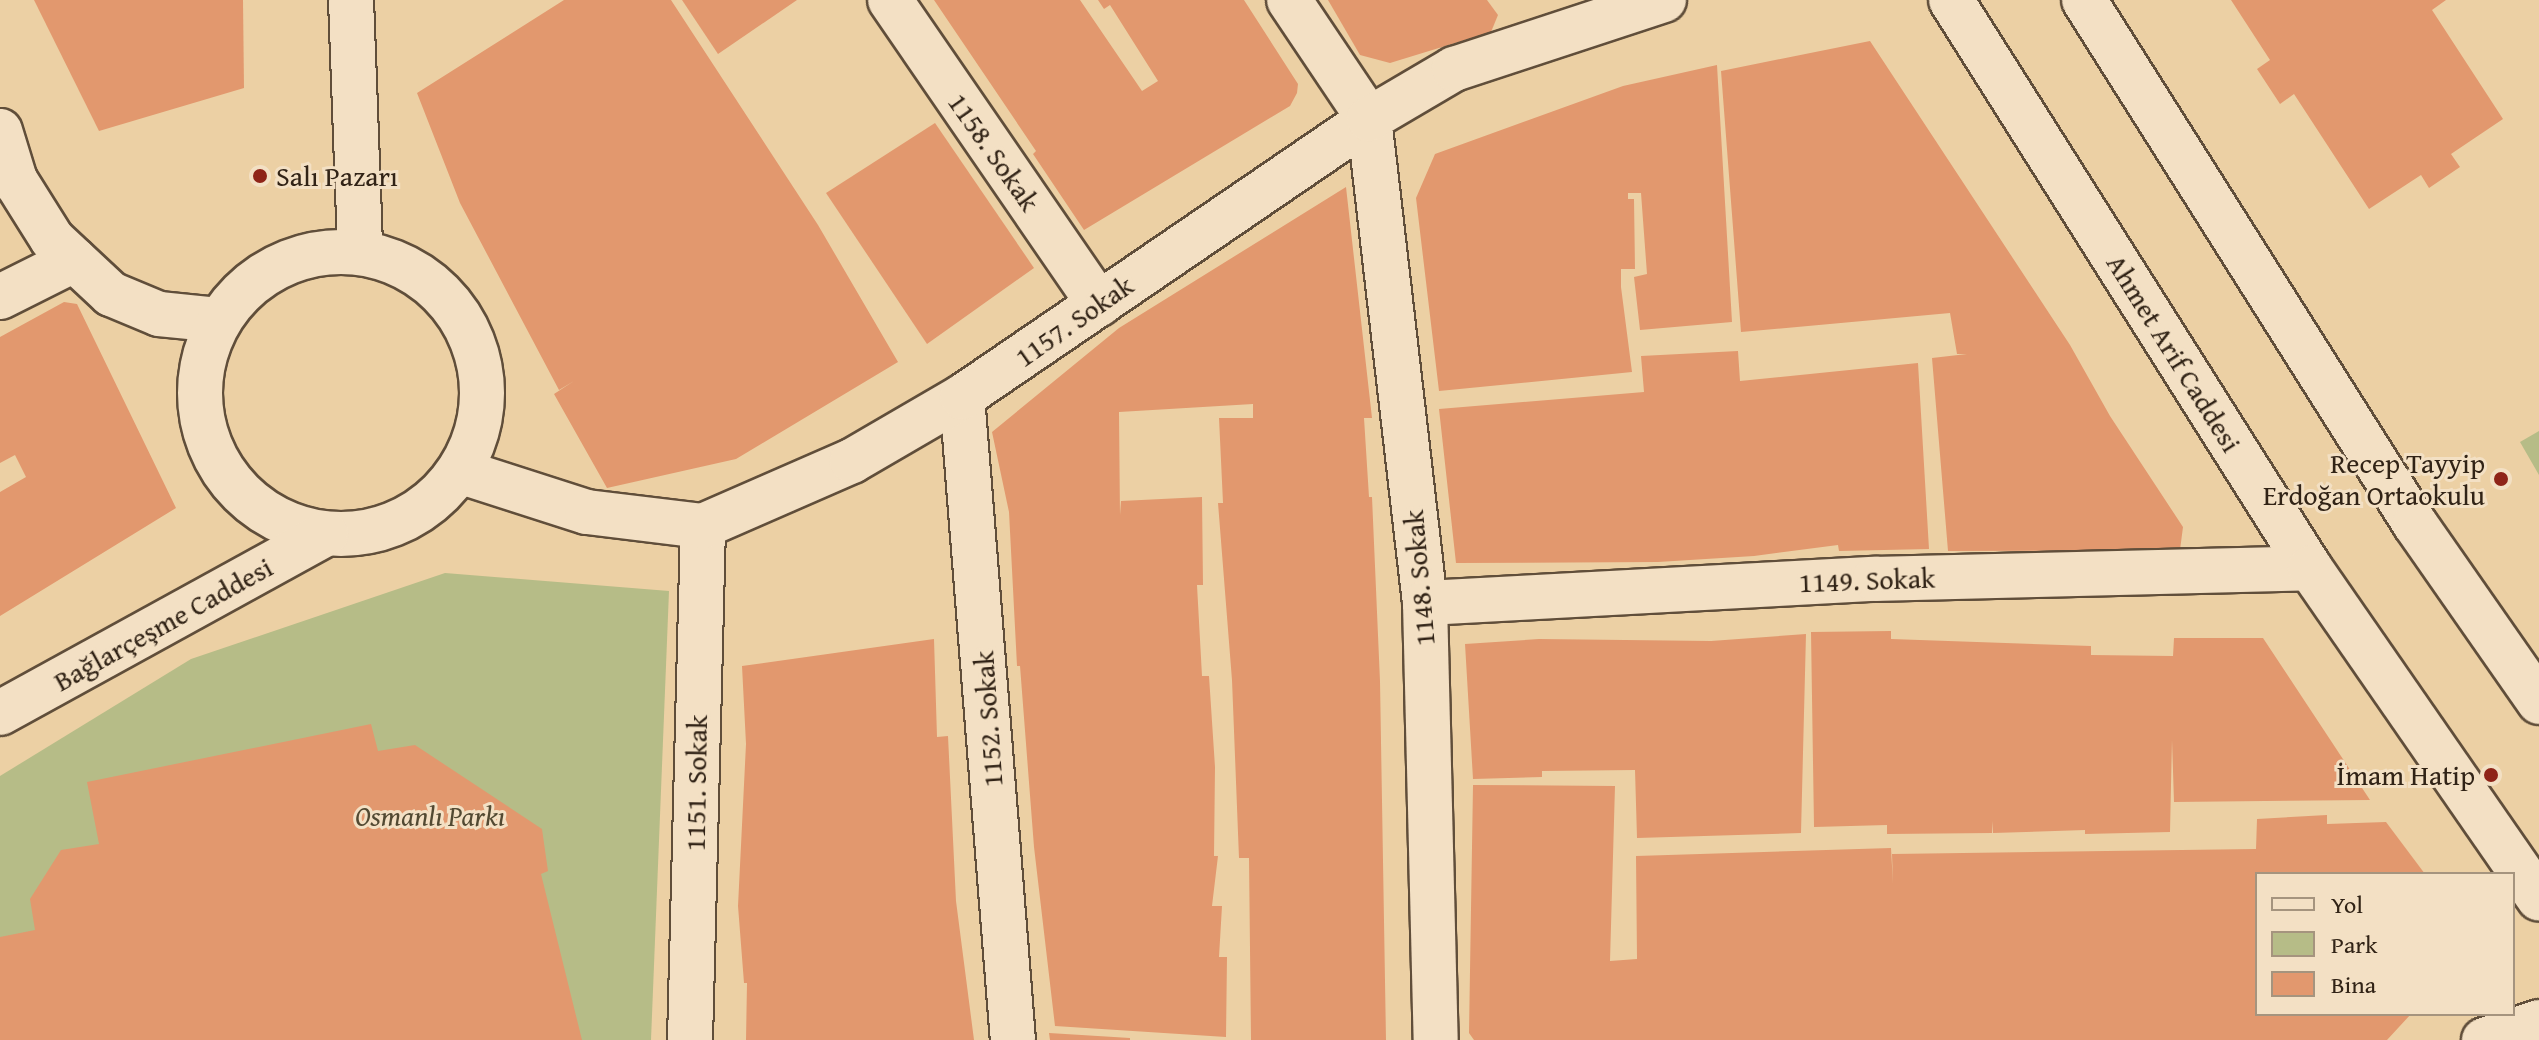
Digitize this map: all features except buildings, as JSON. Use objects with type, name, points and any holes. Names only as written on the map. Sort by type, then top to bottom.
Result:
[{"type":"street","points":[[351,0],[360,251]]},
{"type":"street","name":"1158. Sokak","points":[[890,0],[1099,304]]},
{"type":"street","points":[[1289,0],[1369,119]]},
{"type":"street","name":"1157. Sokak","points":[[703,526],[852,461],[962,397],[1369,119],[1454,69],[1664,0]]},
{"type":"street","name":"Ahmet Arif Caddesi","points":[[1951,0],[2310,568],[2539,899]]},
{"type":"street","points":[[2084,0],[2415,524],[2539,702]]},
{"type":"street","name":"1148. Sokak","points":[[1369,119],[1425,603],[1436,1040]]},
{"type":"street","points":[[0,131],[8,178],[52,239],[111,294],[159,314],[218,320]]},
{"type":"street","points":[[318,251],[360,251],[406,265],[444,294],[471,333],[483,380],[479,428],[459,471],[434,500],[402,522],[365,534],[326,534],[280,522],[241,495],[214,457],[199,411],[202,364],[218,320],[245,288],[279,264],[318,251]]},
{"type":"street","points":[[0,297],[74,260]]},
{"type":"street","name":"1152. Sokak","points":[[962,397],[1013,1040]]},
{"type":"street","points":[[459,471],[587,512],[703,526]]},
{"type":"street","name":"1151. Sokak","points":[[690,1040],[703,526]]},
{"type":"street","name":"Bağlarçeşme Caddesi","points":[[0,713],[326,534]]},
{"type":"street","name":"1149. Sokak","points":[[1425,603],[1875,579],[2310,568]]},
{"type":"street","points":[[2484,1040],[2539,1022]]},
{"type":"green space","points":[[2539,431],[2539,475],[2520,442]]},
{"type":"green space","name":"Osmanlı Parkı","points":[[445,573],[669,591],[651,1040],[0,1040],[0,776],[191,659]]},
{"type":"place","name":"Salı Pazarı","points":[[260,176]]},
{"type":"place","name":"Recep Tayyip Erdoğan Ortaokulu","points":[[2501,479]]},
{"type":"place","name":"İmam Hatip","points":[[2491,775]]}]
